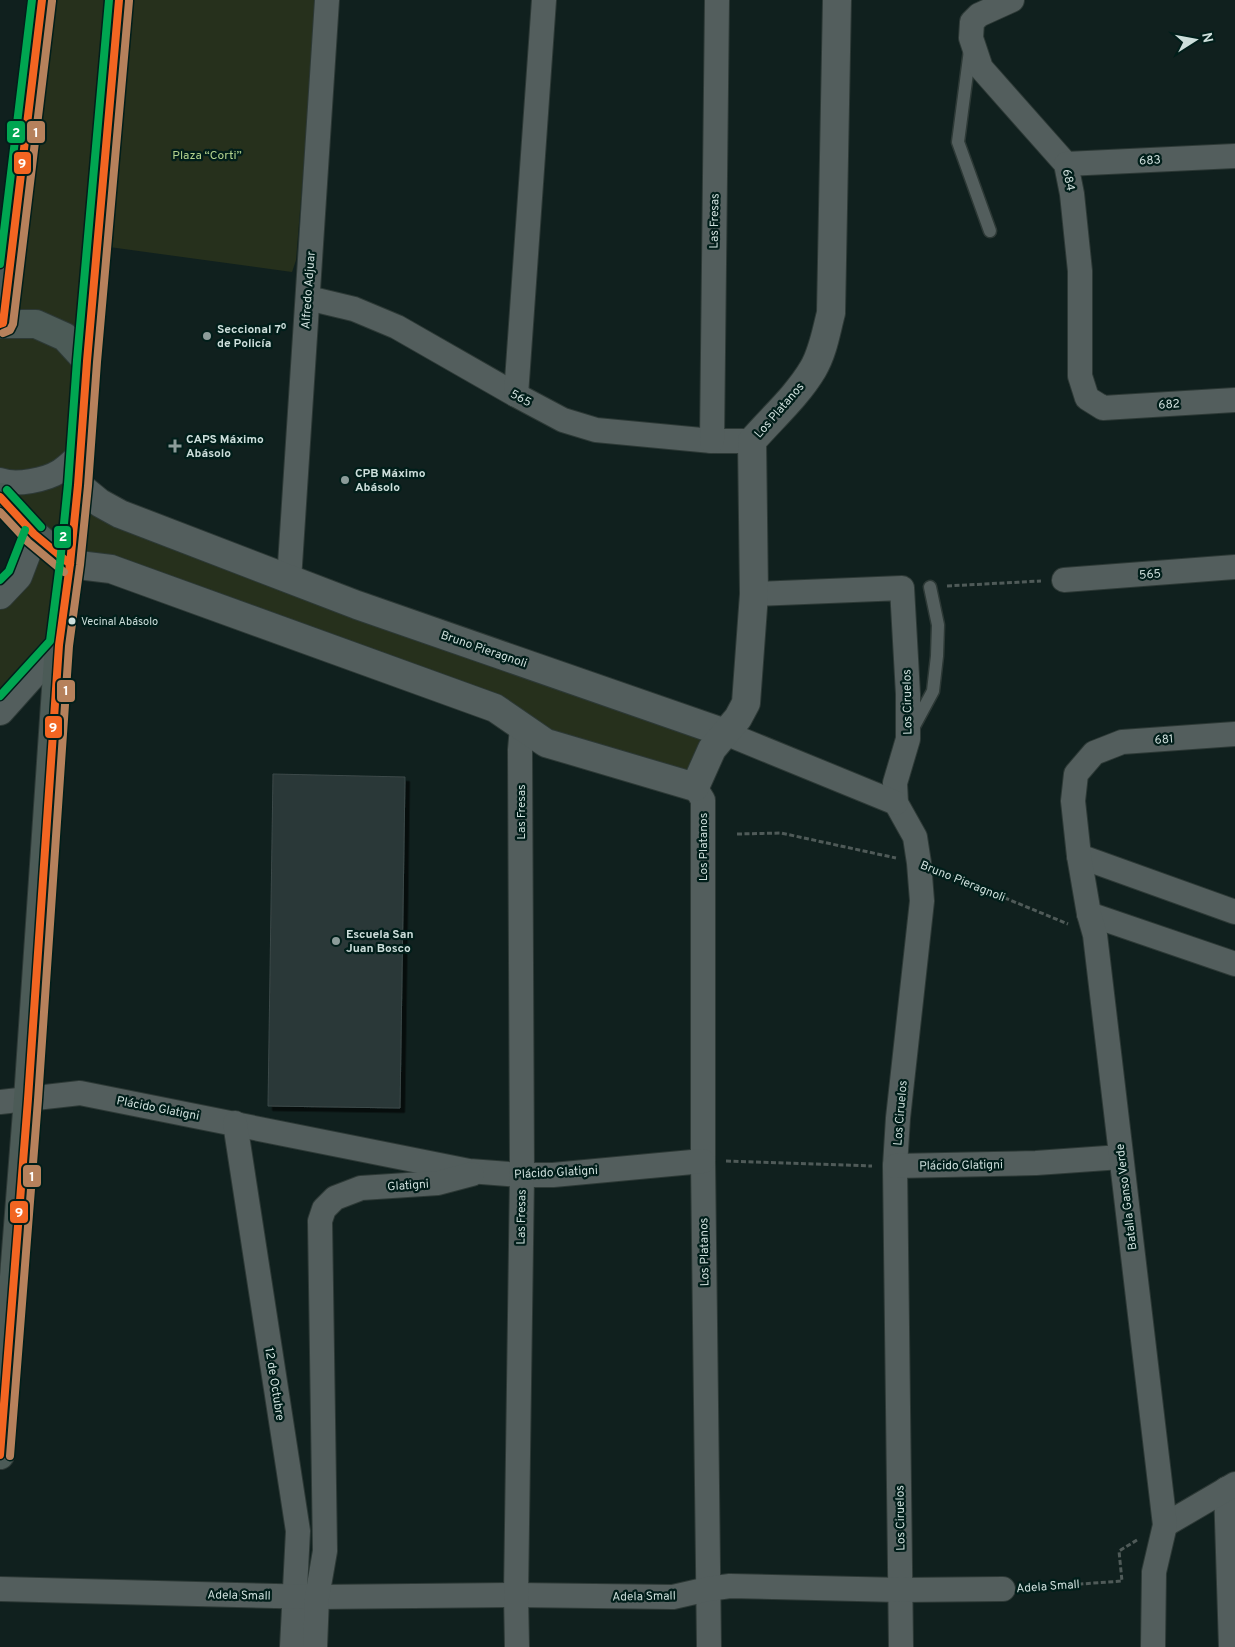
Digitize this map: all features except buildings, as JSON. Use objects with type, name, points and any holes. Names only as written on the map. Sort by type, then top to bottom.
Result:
[{"type":"main road","points":[[42,0],[2,324],[36,324],[65,337],[87,361]]},
{"type":"main road","points":[[0,1455],[5,1313],[28,1099],[60,645],[81,453],[87,361],[119,0]]},
{"type":"main road","points":[[0,497],[34,534],[70,564]]},
{"type":"street","name":"Alfredo Adjuar","points":[[289,580],[327,0]]},
{"type":"street","points":[[516,395],[544,0]]},
{"type":"street","name":"Las Fresas","points":[[712,442],[717,0]]},
{"type":"street","name":"Los Platanos","points":[[709,1647],[703,1161],[703,800],[695,787],[712,748],[738,718],[746,703],[754,594],[752,441],[799,389],[813,369],[823,346],[831,313],[837,0]]},
{"type":"street","points":[[971,38],[972,22],[979,15],[1012,0]]},
{"type":"street","name":"684","points":[[971,38],[981,68],[1066,164],[1072,194],[1080,271],[1080,376],[1087,398],[1103,408]]},
{"type":"street","name":"683","points":[[1066,164],[1235,156]]},
{"type":"street","name":"565","points":[[308,298],[354,309],[397,326],[563,420],[596,430],[712,442],[752,441]]},
{"type":"street","name":"682","points":[[1103,408],[1235,400]]},
{"type":"street","points":[[0,480],[5,482],[33,482],[60,472],[81,453]]},
{"type":"street","name":"Bruno Pieragnoli","points":[[78,484],[100,503],[120,514],[289,580],[725,733],[896,804]]},
{"type":"street","points":[[0,595],[18,576],[34,534]]},
{"type":"street","points":[[70,564],[111,569],[495,708],[546,743],[695,787]]},
{"type":"street","name":"565","points":[[1064,580],[1235,568]]},
{"type":"street","name":"Los Ciruelos","points":[[754,594],[902,588],[908,694],[908,739],[895,783],[896,804],[915,837],[922,901],[898,1118],[895,1166],[901,1647]]},
{"type":"street","points":[[0,710],[60,645]]},
{"type":"street","name":"Las Fresas","points":[[517,1647],[516,1595],[522,1175],[520,760],[522,727]]},
{"type":"street","name":"681","points":[[1094,753],[1122,742],[1235,734]]},
{"type":"street","name":"Batalla Ganso Verde","points":[[1094,753],[1076,774],[1073,801],[1079,856],[1092,924],[1165,1525],[1154,1572],[1154,1647]]},
{"type":"street","points":[[1079,856],[1235,912]]},
{"type":"street","points":[[1092,924],[1235,964]]},
{"type":"street","name":"Plácido Glatigni","points":[[0,1102],[80,1092],[469,1171],[522,1175],[553,1174],[703,1161]]},
{"type":"street","name":"12 de Octubre","points":[[235,1123],[315,1647]]},
{"type":"street","name":"Plácido Glatigni","points":[[895,1166],[1036,1164],[1121,1157]]},
{"type":"street","name":"Glatigni","points":[[335,1198],[361,1188],[438,1182],[481,1172]]},
{"type":"street","name":"12 de Octubre","points":[[292,1647],[306,1597],[325,1552],[320,1220],[324,1209],[335,1198]]},
{"type":"street","points":[[1165,1525],[1230,1486]]},
{"type":"street","points":[[1230,1486],[1231,1647]]},
{"type":"street","name":"Adela Small","points":[[0,1589],[306,1597],[516,1595],[673,1598],[708,1589],[730,1586],[900,1590],[1002,1589]]},
{"type":"lane","points":[[971,38],[958,142],[990,231]]},
{"type":"lane","points":[[908,739],[933,691],[938,625],[930,587]]},
{"type":"path","points":[[930,587],[1064,580]]},
{"type":"path","name":"Bruno Pieragnoli","points":[[736,834],[781,833],[919,863],[1092,924]]},
{"type":"path","points":[[703,1161],[895,1166]]},
{"type":"path","name":"Adela Small","points":[[1002,1589],[1122,1581],[1119,1551],[1165,1525]]},
{"type":"green space","points":[[42,0],[119,0],[78,485],[725,733],[695,787],[495,708],[71,564],[59,645],[0,711],[0,595],[34,535],[0,497],[0,324]]},
{"type":"green space","name":"Plaza “Corti”","points":[[124,0],[317,0],[296,260],[292,272],[102,246]]},
{"type":"transit line","name":"2","points":[[0,264],[32,0]]},
{"type":"transit line","name":"9","points":[[0,324],[3,323],[42,0]]},
{"type":"transit line","name":"2","points":[[0,696],[50,641],[68,484],[109,0]]},
{"type":"transit line","name":"9","points":[[0,1455],[28,1099],[59,645],[78,485],[119,0]]},
{"type":"transit line","name":"1","points":[[3,333],[10,330],[13,324],[52,1]]},
{"type":"transit line","name":"1","points":[[10,1456],[38,1100],[69,646],[88,486],[129,1]]},
{"type":"transit line","name":"2","points":[[7,490],[41,527]]},
{"type":"transit line","name":"9","points":[[0,497],[34,534],[70,564]]},
{"type":"transit line","name":"1","points":[[0,512],[28,542],[64,572]]},
{"type":"transit line","name":"2","points":[[0,580],[9,571],[25,530]]},
{"type":"place","name":"Seccional 7º de Policía","points":[[207,336]]},
{"type":"place","name":"CAPS Máximo Abásolo","points":[[175,446]]},
{"type":"place","name":"CPB Máximo Abásolo","points":[[345,480]]},
{"type":"place","name":"Vecinal Abásolo","points":[[72,621]]},
{"type":"place","name":"Escuela San Juan Bosco","points":[[336,941]]}]
